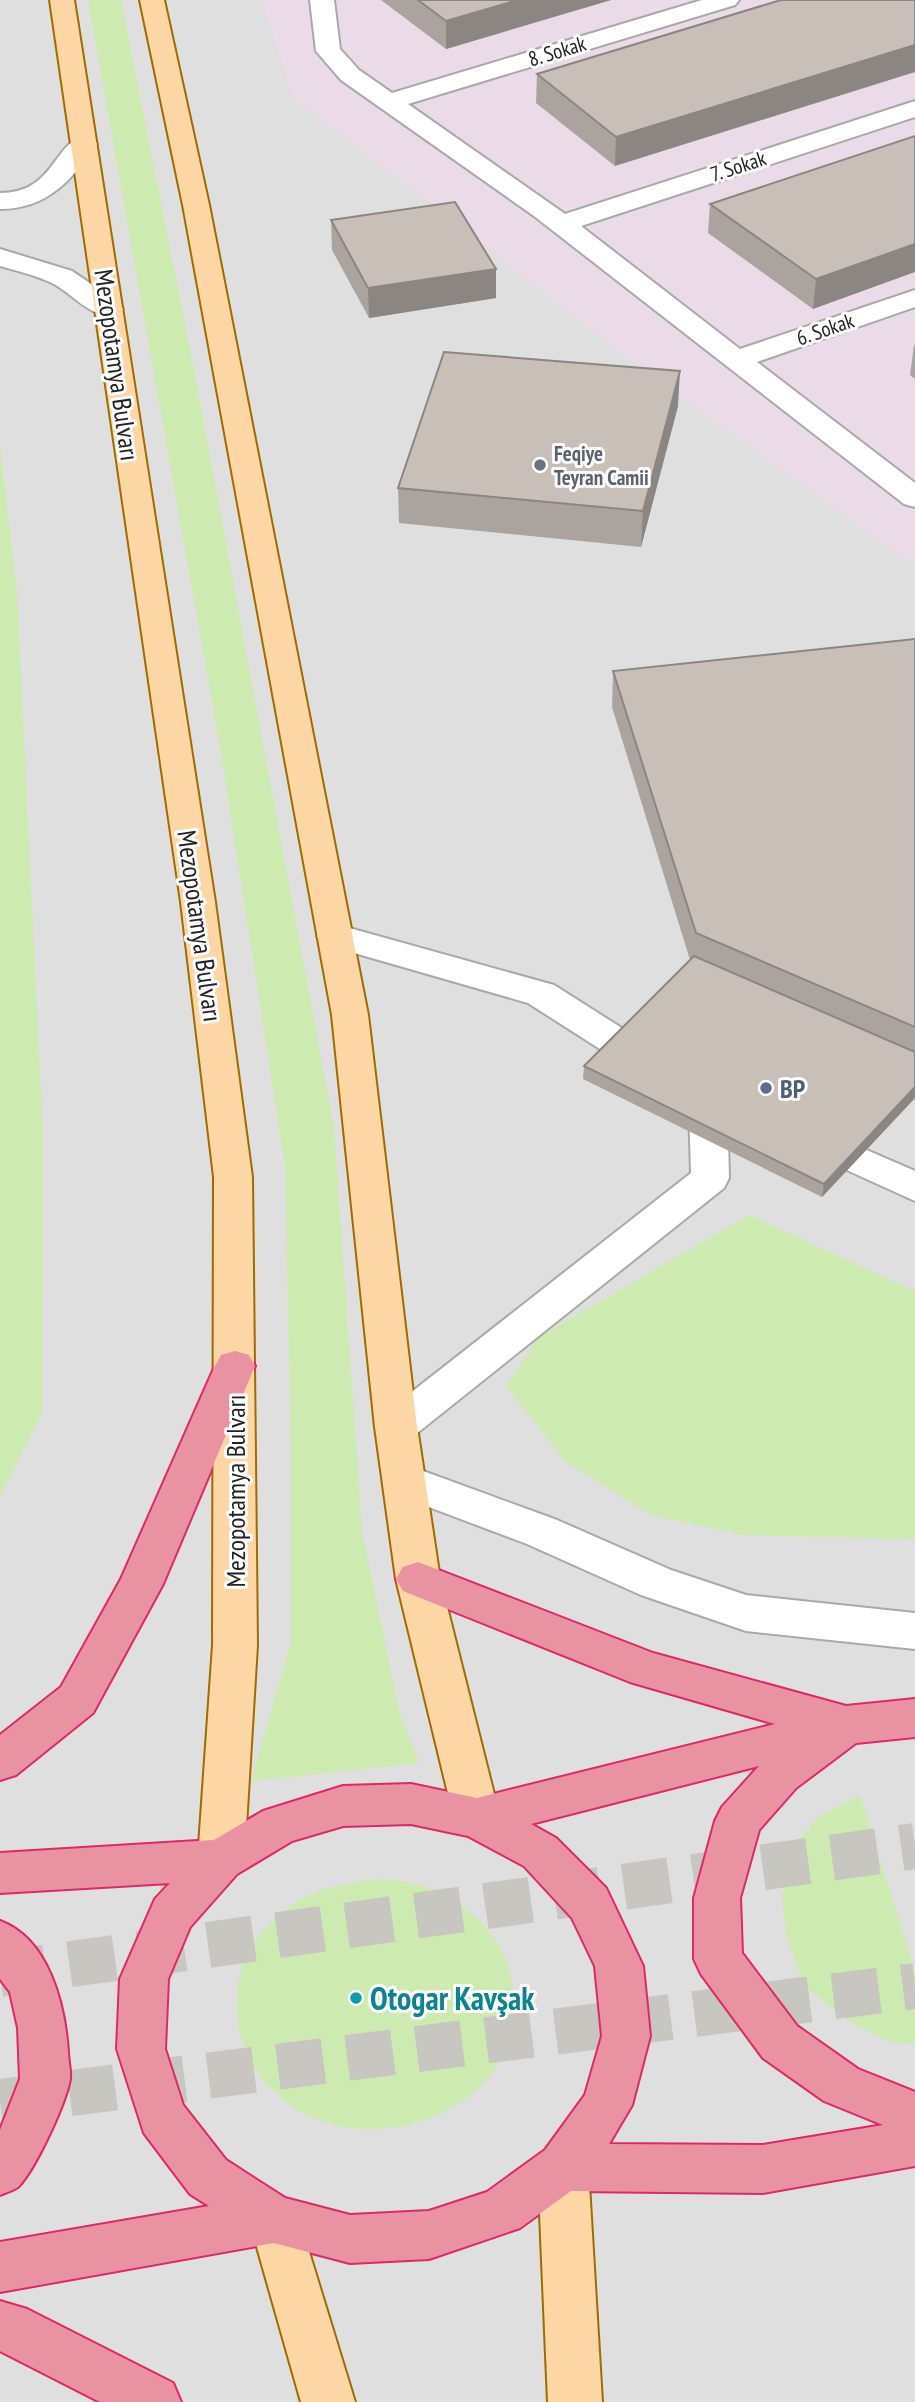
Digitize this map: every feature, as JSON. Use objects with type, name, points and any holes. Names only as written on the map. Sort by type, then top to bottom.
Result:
[{"type":"highway","points":[[0,1761],[77,1700],[141,1584],[235,1366]]},
{"type":"highway","points":[[418,1578],[646,1669],[846,1725]]},
{"type":"highway","points":[[477,1818],[846,1725],[915,1718]]},
{"type":"highway","points":[[846,1725],[780,1774],[738,1821],[717,1898],[718,1959],[780,2042],[841,2085],[915,2115]]},
{"type":"highway","points":[[411,1804],[477,1818],[540,1852],[581,1894],[589,1903],[619,1966],[626,2036],[607,2105],[563,2166],[502,2211],[429,2235],[350,2239],[274,2219],[208,2177],[162,2118],[141,2049],[144,1979],[172,1914],[221,1860],[279,1825],[343,1806],[411,1804]]},
{"type":"highway","points":[[0,1873],[221,1860]]},
{"type":"highway","points":[[0,1942],[32,1984],[43,2028],[45,2079],[22,2140],[0,2171]]},
{"type":"highway","points":[[563,2166],[764,2169],[915,2143]]},
{"type":"highway","points":[[0,2267],[274,2219]]},
{"type":"highway","points":[[0,2326],[9,2327],[154,2402]]},
{"type":"main road","name":"Mezopotamya Bulvarı","points":[[62,0],[198,902],[233,1177],[235,1645],[221,1860]]},
{"type":"main road","points":[[152,0],[196,205],[350,1015],[396,1427],[418,1578],[441,1684],[477,1818]]},
{"type":"main road","points":[[563,2166],[575,2402]]},
{"type":"main road","points":[[274,2219],[328,2402]]},
{"type":"lane","points":[[322,0],[328,51],[349,75],[561,224],[915,498]]},
{"type":"lane","name":"8. Sokak","points":[[388,102],[727,0]]},
{"type":"lane","name":"7. Sokak","points":[[561,224],[915,109]]},
{"type":"lane","points":[[0,201],[30,199],[49,187],[84,144]]},
{"type":"lane","points":[[0,257],[62,277],[109,309]]},
{"type":"lane","name":"6. Sokak","points":[[736,360],[915,298]]},
{"type":"lane","points":[[335,936],[541,994],[708,1100],[915,1187]]},
{"type":"lane","points":[[396,1427],[710,1178],[708,1100]]},
{"type":"lane","points":[[404,1480],[542,1532],[656,1583],[746,1613],[915,1631]]},
{"type":"shaded area","points":[[0,0],[915,0],[915,2402],[0,2402]]},
{"type":"shaded area","points":[[263,0],[915,0],[915,565],[627,357],[292,95]]},
{"type":"green space","points":[[88,0],[121,0],[194,370],[334,1128],[362,1531],[399,1711],[419,1763],[251,1781],[291,1642],[291,1450],[285,1166],[221,753]]},
{"type":"green space","points":[[0,445],[17,593],[43,1137],[42,1414],[0,1496]]},
{"type":"green space","points":[[749,1215],[915,1291],[915,1539],[744,1535],[651,1515],[566,1462],[506,1386],[539,1337]]},
{"type":"green space","points":[[860,1795],[915,1971],[915,2044],[888,2041],[847,2021],[804,1985],[787,1939],[782,1899],[794,1844],[821,1815]]},
{"type":"green space","points":[[384,1879],[442,1893],[477,1919],[490,1933],[506,1960],[512,1979],[514,2001],[509,2038],[494,2070],[470,2095],[440,2114],[405,2126],[369,2129],[333,2124],[299,2111],[259,2076],[250,2062],[239,2030],[237,1996],[243,1965],[252,1946],[273,1921],[290,1907],[329,1888]]},
{"type":"building","points":[[418,0],[518,0],[446,21]]},
{"type":"building","points":[[781,0],[915,0],[915,45],[616,137],[537,74]]},
{"type":"building","points":[[915,136],[915,244],[816,279],[710,204]]},
{"type":"building","points":[[455,202],[496,269],[368,288],[331,220]]},
{"type":"building","name":"Feqiye Teyran Camii","points":[[444,352],[680,371],[643,511],[398,488]]},
{"type":"building","points":[[915,639],[915,1027],[696,933],[613,671]]},
{"type":"building","points":[[694,956],[915,1052],[915,1087],[824,1184],[584,1066]]},
{"type":"tunnel","points":[[0,1974],[915,1846]]},
{"type":"tunnel","points":[[0,2102],[915,1986]]},
{"type":"place","name":"Feqiye Teyran Camii","points":[[540,465]]},
{"type":"place","name":"BP","points":[[766,1088]]},
{"type":"place","name":"Otogar Kavşak","points":[[356,1998]]}]
